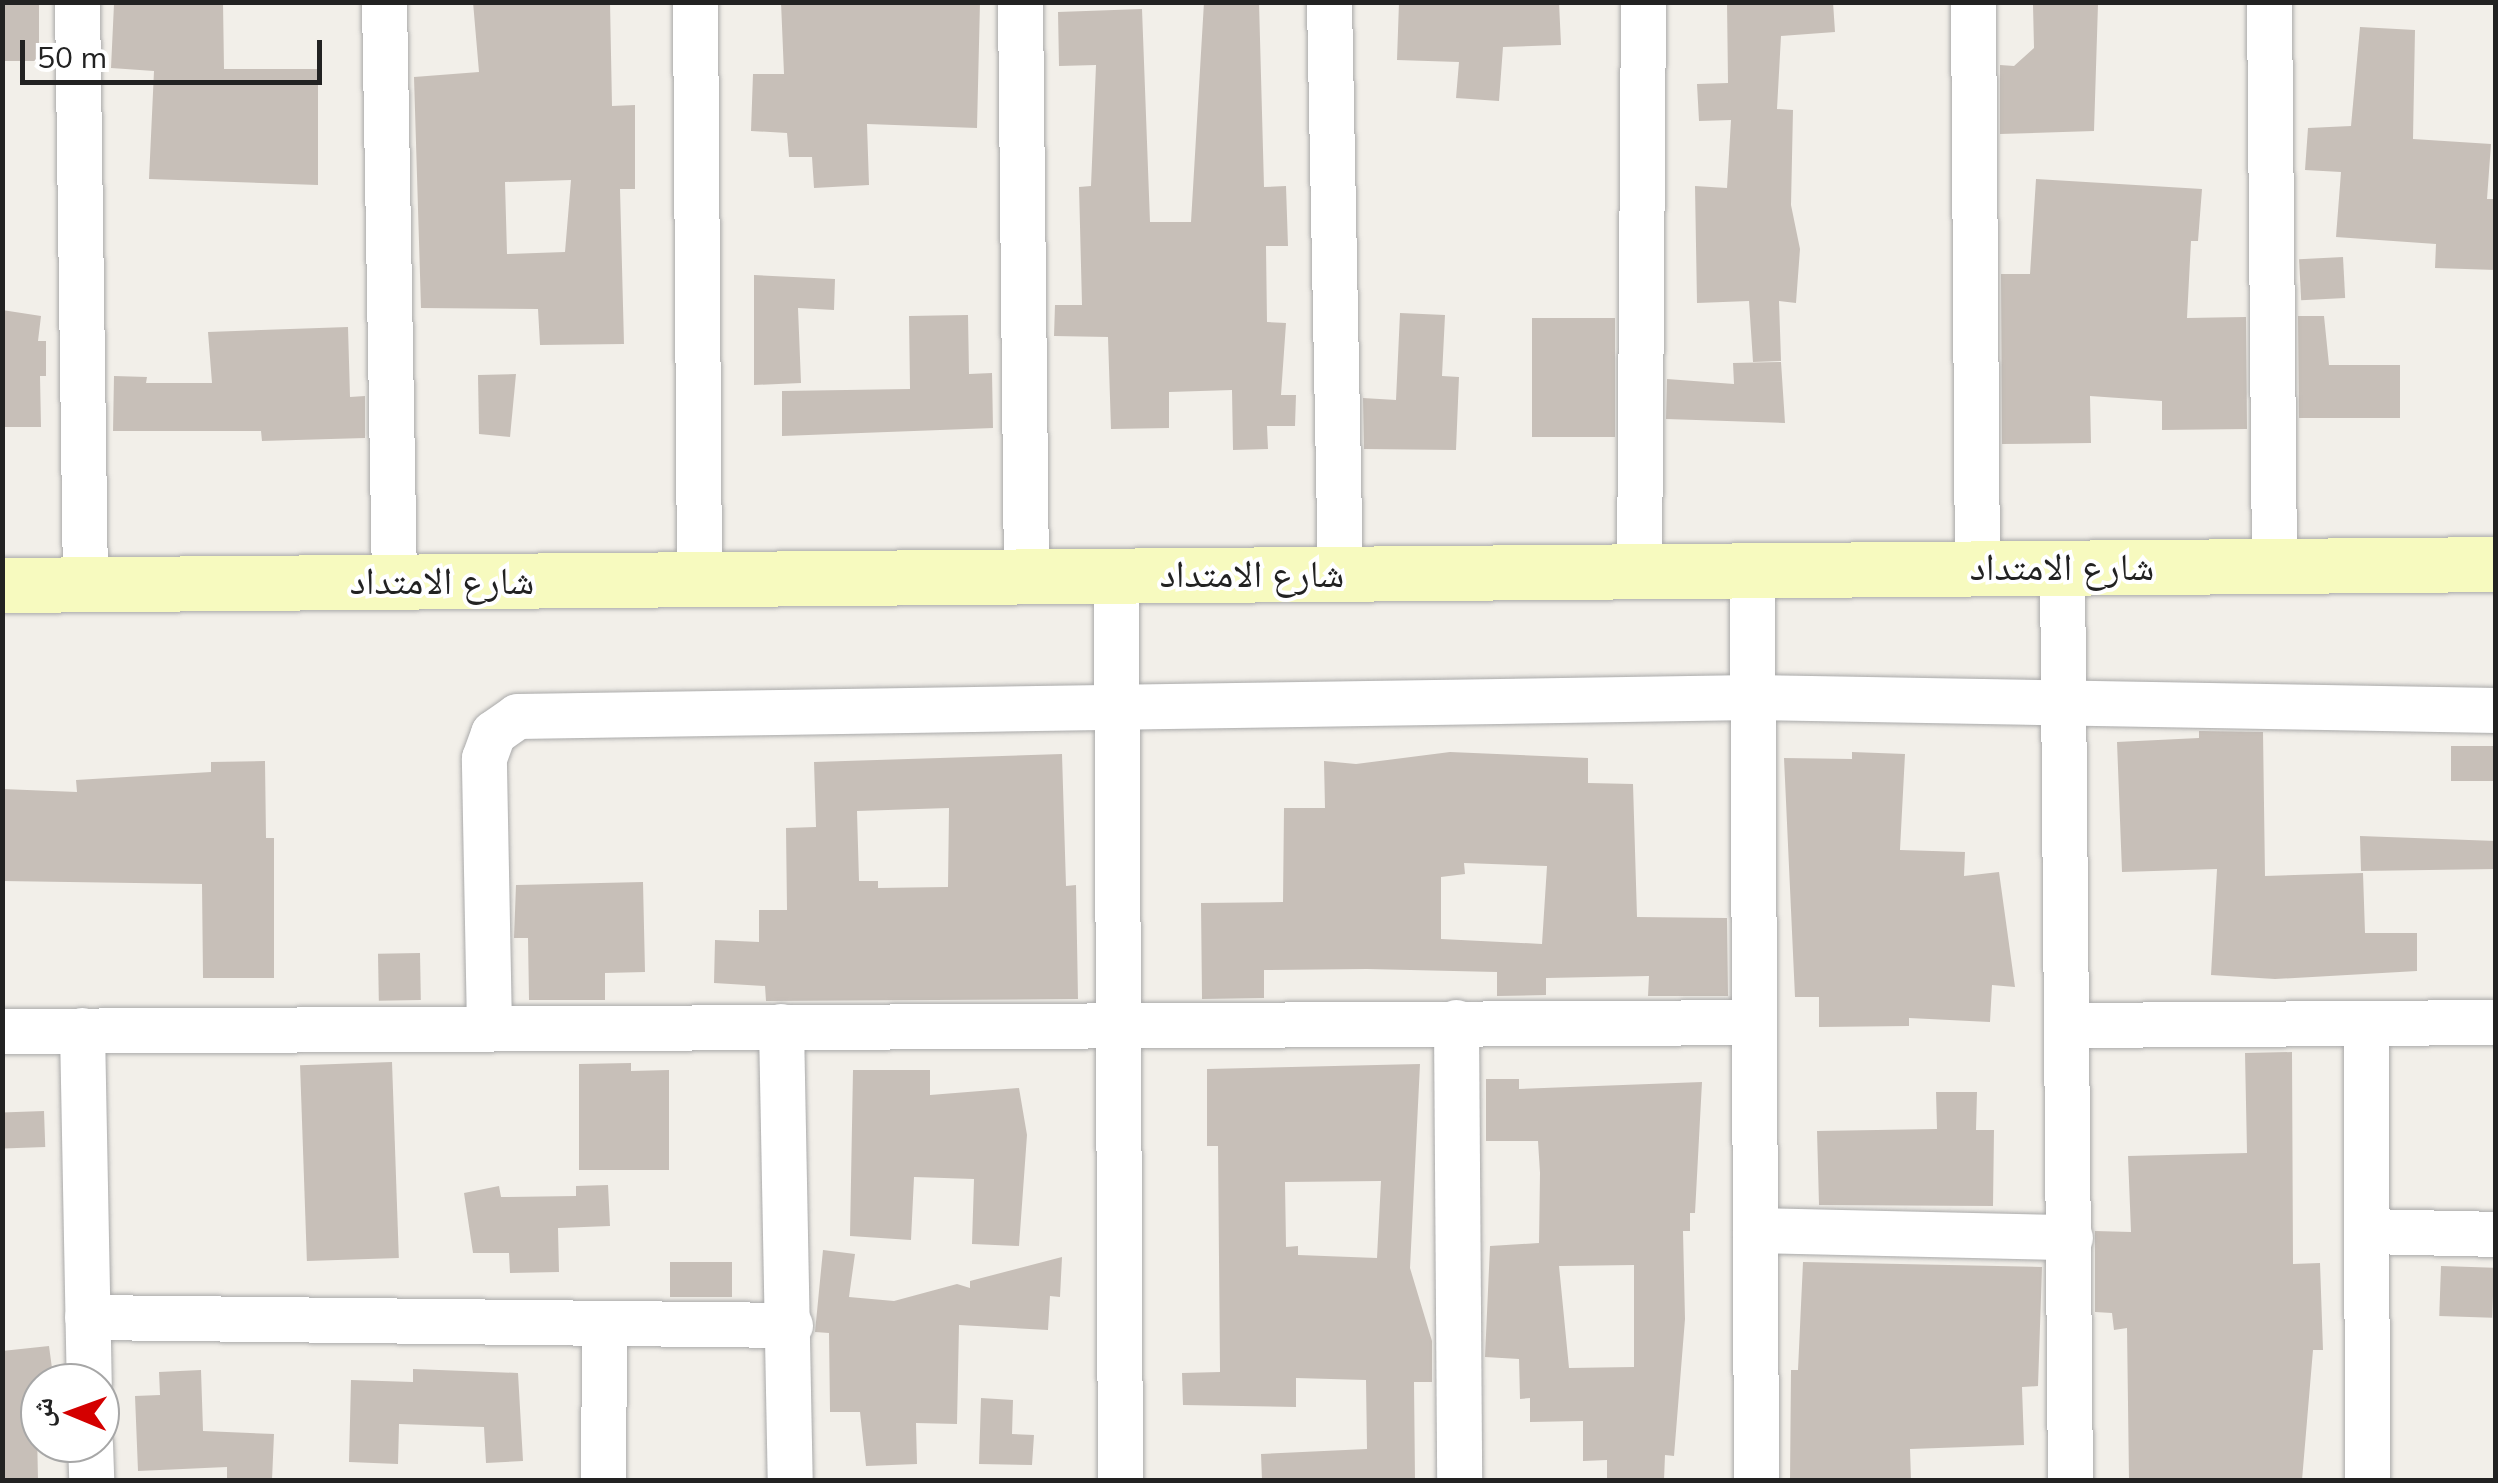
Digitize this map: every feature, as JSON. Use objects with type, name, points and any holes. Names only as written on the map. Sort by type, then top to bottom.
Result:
[{"type":"street","points":[[77,2],[85,584]]},
{"type":"street","points":[[384,2],[394,581]]},
{"type":"street","points":[[695,2],[699,579]]},
{"type":"street","points":[[1020,2],[1026,576]]},
{"type":"street","points":[[1329,2],[1340,573]]},
{"type":"street","points":[[1639,571],[1643,2]]},
{"type":"street","points":[[1973,2],[1977,568]]},
{"type":"street","points":[[2269,2],[2274,565]]},
{"type":"street","name":"شارع الامتداد","points":[[5,584],[2496,564]]},
{"type":"street","points":[[2062,568],[2070,1024],[2070,1480]]},
{"type":"street","points":[[1752,570],[1756,1480]]},
{"type":"street","points":[[1116,575],[1120,1480]]},
{"type":"street","points":[[488,1028],[484,758],[493,734],[517,716],[1118,710],[1752,697],[2496,710]]},
{"type":"street","points":[[1456,1022],[1459,1480]]},
{"type":"street","points":[[2,1030],[1754,1022]]},
{"type":"street","points":[[2070,1024],[2496,1022]]},
{"type":"street","points":[[2366,1023],[2367,1480]]},
{"type":"street","points":[[782,1026],[790,1480]]},
{"type":"street","points":[[82,1030],[88,1363]]},
{"type":"street","points":[[1755,1230],[2070,1237]]},
{"type":"street","points":[[2366,1232],[2496,1234]]},
{"type":"street","points":[[87,1317],[790,1325]]},
{"type":"street","points":[[603,1480],[604,1323]]},
{"type":"building","points":[[2,2],[39,2],[39,61],[2,61]]},
{"type":"building","points":[[223,2],[224,69],[318,69],[318,185],[149,179],[154,71],[111,68],[114,4]]},
{"type":"building","points":[[473,2],[610,2],[612,106],[635,105],[635,189],[620,189],[624,344],[540,345],[538,309],[421,308],[414,77],[479,72]],"holes":[[[571,180],[565,252],[507,254],[505,182]]]},
{"type":"building","points":[[781,2],[980,2],[977,128],[867,124],[869,185],[814,188],[812,157],[789,157],[787,133],[751,131],[753,74],[784,74]]},
{"type":"building","points":[[1204,2],[1259,2],[1264,187],[1286,186],[1288,246],[1266,246],[1267,322],[1286,323],[1281,395],[1296,395],[1295,426],[1267,426],[1268,449],[1233,450],[1232,390],[1169,392],[1169,428],[1111,429],[1108,337],[1054,336],[1055,305],[1082,305],[1079,187],[1091,186],[1096,65],[1059,66],[1058,12],[1142,9],[1150,222],[1191,222]]},
{"type":"building","points":[[1399,2],[1559,2],[1561,45],[1503,47],[1499,101],[1456,98],[1459,62],[1397,60]]},
{"type":"building","points":[[1727,2],[1833,2],[1835,32],[1781,36],[1777,109],[1793,110],[1791,205],[1800,249],[1796,303],[1779,301],[1781,361],[1753,362],[1749,301],[1697,303],[1695,186],[1727,188],[1731,120],[1699,121],[1697,84],[1728,83]]},
{"type":"building","points":[[2098,4],[2094,131],[2000,134],[2000,65],[2014,66],[2034,48],[2033,5]]},
{"type":"building","points":[[2360,27],[2415,30],[2413,139],[2491,144],[2487,199],[2496,199],[2496,270],[2435,268],[2436,244],[2336,237],[2341,172],[2305,170],[2308,128],[2351,126]]},
{"type":"building","points":[[2036,179],[2202,189],[2198,241],[2191,241],[2187,318],[2246,317],[2247,429],[2162,430],[2162,401],[2090,396],[2091,443],[2002,444],[2001,274],[2030,274]]},
{"type":"building","points":[[2343,257],[2345,298],[2301,300],[2299,259]]},
{"type":"building","points":[[754,275],[835,279],[834,310],[798,308],[801,383],[754,385]]},
{"type":"building","points":[[2,310],[41,316],[38,341],[46,341],[46,376],[40,376],[41,427],[2,427]]},
{"type":"building","points":[[1400,313],[1445,315],[1442,376],[1459,377],[1456,450],[1364,449],[1363,398],[1396,400]]},
{"type":"building","points":[[968,315],[969,374],[992,373],[993,428],[782,436],[782,391],[910,389],[909,316]]},
{"type":"building","points":[[2298,316],[2324,316],[2329,365],[2400,365],[2400,418],[2299,418]]},
{"type":"building","points":[[1532,318],[1615,318],[1615,437],[1532,437]]},
{"type":"building","points":[[348,327],[350,397],[365,396],[365,438],[262,441],[261,431],[113,431],[114,376],[147,377],[146,383],[212,383],[208,332]]},
{"type":"building","points":[[1781,362],[1785,423],[1666,419],[1667,379],[1734,384],[1733,363]]},
{"type":"building","points":[[516,374],[510,437],[479,434],[478,375]]},
{"type":"building","points":[[2199,731],[2263,732],[2265,876],[2363,873],[2365,933],[2417,933],[2417,971],[2275,979],[2211,975],[2217,869],[2122,872],[2117,742],[2199,738]]},
{"type":"building","points":[[2451,746],[2496,746],[2496,781],[2451,781]]},
{"type":"building","points":[[1450,752],[1588,758],[1588,783],[1633,784],[1637,917],[1727,918],[1728,996],[1648,996],[1649,976],[1546,978],[1546,995],[1497,996],[1497,972],[1367,969],[1264,970],[1264,998],[1202,999],[1201,903],[1283,902],[1284,808],[1325,808],[1324,761],[1356,764]],"holes":[[[1464,863],[1547,866],[1542,944],[1441,939],[1441,877],[1465,874]]]},
{"type":"building","points":[[1852,752],[1905,754],[1900,850],[1965,852],[1964,876],[1999,872],[2015,987],[1992,985],[1990,1022],[1909,1018],[1909,1026],[1819,1027],[1819,997],[1795,997],[1784,758],[1852,759]]},
{"type":"building","points":[[1062,754],[1066,886],[1076,885],[1078,999],[766,1001],[765,986],[714,983],[715,940],[759,942],[759,910],[787,910],[786,828],[816,827],[814,762]],"holes":[[[949,808],[948,887],[878,888],[878,881],[859,881],[857,811]]]},
{"type":"building","points":[[265,761],[266,838],[274,838],[274,978],[203,978],[202,884],[2,881],[2,789],[77,792],[76,780],[211,772],[211,762]]},
{"type":"building","points":[[2360,836],[2496,841],[2496,869],[2361,871]]},
{"type":"building","points":[[643,882],[645,972],[605,973],[605,1000],[529,1000],[528,938],[514,938],[516,885]]},
{"type":"building","points":[[420,953],[421,1000],[379,1001],[378,954]]},
{"type":"building","points":[[2292,1052],[2293,1264],[2320,1263],[2323,1350],[2313,1350],[2302,1480],[2129,1480],[2127,1328],[2114,1330],[2112,1313],[2095,1312],[2095,1231],[2131,1232],[2128,1156],[2247,1153],[2245,1053]]},
{"type":"building","points":[[392,1062],[399,1258],[307,1261],[300,1065]]},
{"type":"building","points":[[631,1063],[631,1071],[669,1070],[669,1170],[579,1170],[579,1064]]},
{"type":"building","points":[[1420,1064],[1410,1268],[1432,1341],[1432,1382],[1414,1382],[1415,1480],[1262,1480],[1261,1454],[1367,1449],[1366,1380],[1296,1378],[1296,1407],[1183,1405],[1182,1373],[1220,1372],[1218,1146],[1207,1146],[1207,1069]],"holes":[[[1381,1181],[1377,1258],[1298,1255],[1298,1246],[1286,1247],[1285,1182]]]},
{"type":"building","points":[[853,1070],[930,1070],[930,1095],[1019,1088],[1027,1135],[1019,1246],[972,1244],[974,1179],[914,1177],[911,1240],[850,1236]]},
{"type":"building","points":[[1486,1079],[1519,1079],[1519,1089],[1702,1082],[1695,1213],[1690,1213],[1690,1231],[1683,1231],[1685,1319],[1674,1456],[1665,1455],[1664,1480],[1607,1480],[1607,1460],[1583,1461],[1583,1421],[1530,1422],[1530,1398],[1520,1399],[1519,1359],[1485,1357],[1490,1246],[1539,1243],[1540,1173],[1538,1141],[1486,1141]],"holes":[[[1634,1265],[1634,1367],[1569,1368],[1559,1266]]]},
{"type":"building","points":[[1936,1092],[1977,1092],[1976,1130],[1994,1130],[1993,1206],[1819,1205],[1817,1131],[1937,1129]]},
{"type":"building","points":[[44,1111],[45,1147],[3,1148],[2,1112]]},
{"type":"building","points":[[608,1185],[610,1226],[558,1228],[559,1272],[510,1273],[509,1253],[473,1253],[464,1193],[499,1186],[501,1197],[576,1196],[576,1186]]},
{"type":"building","points":[[823,1250],[855,1254],[849,1297],[894,1301],[957,1284],[970,1288],[970,1281],[1062,1257],[1060,1297],[1050,1296],[1048,1330],[959,1325],[957,1424],[916,1423],[917,1464],[866,1466],[860,1412],[830,1412],[829,1333],[815,1332]]},
{"type":"building","points":[[670,1262],[732,1262],[732,1297],[670,1297]]},
{"type":"building","points":[[1803,1262],[2042,1267],[2038,1386],[2022,1387],[2024,1445],[1910,1449],[1911,1480],[1790,1480],[1791,1370],[1798,1370]]},
{"type":"building","points":[[2441,1266],[2494,1268],[2492,1318],[2439,1316]]},
{"type":"building","points":[[49,1346],[51,1363],[20,1363],[20,1463],[38,1463],[38,1480],[2,1480],[2,1351]]},
{"type":"building","points":[[413,1369],[518,1373],[523,1461],[486,1463],[484,1427],[399,1424],[398,1464],[349,1462],[351,1380],[413,1382]]},
{"type":"building","points":[[201,1370],[203,1431],[274,1434],[272,1480],[227,1479],[227,1467],[138,1471],[135,1396],[160,1395],[159,1372]]},
{"type":"building","points":[[981,1398],[1013,1400],[1012,1434],[1034,1435],[1032,1465],[979,1464]]}]
